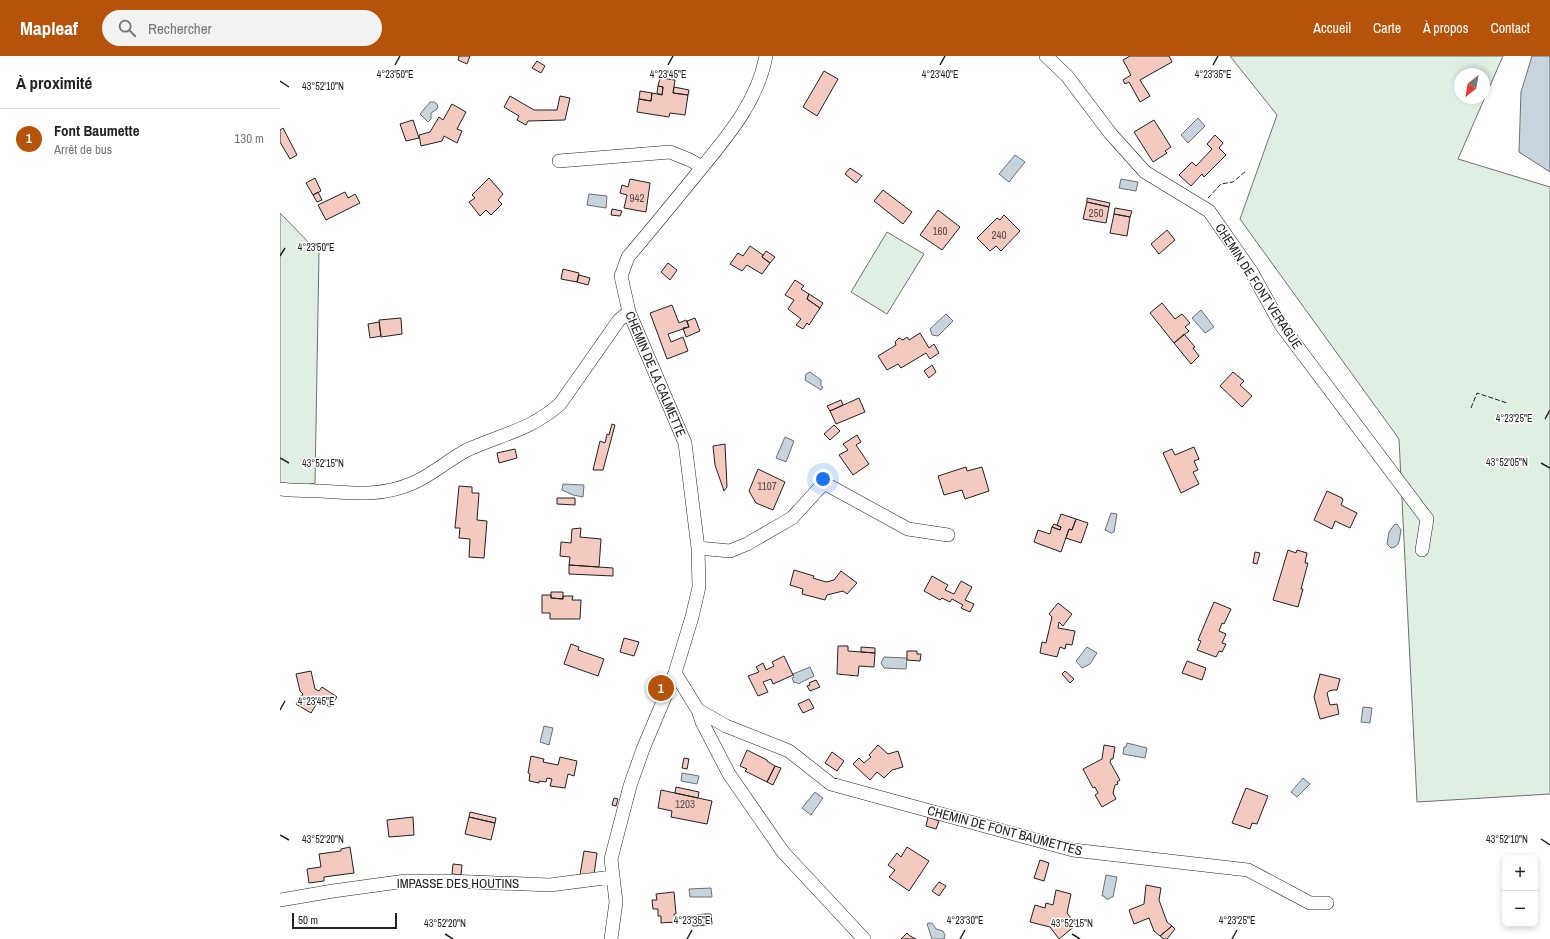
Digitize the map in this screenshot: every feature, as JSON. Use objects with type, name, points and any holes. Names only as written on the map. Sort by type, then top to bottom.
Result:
[{"type":"street","name":"CHEMIN DE LA CALMETTE","points":[[610,939],[616,902],[612,878],[611,859],[630,786],[643,749],[675,674],[692,617],[699,587],[698,548],[685,443],[629,312],[621,276],[628,256],[738,123],[753,96],[764,67],[766,56]]},
{"type":"street","name":"CHEMIN DE FONT VERAGUE","points":[[1046,56],[1067,76],[1110,133],[1145,172],[1209,211],[1251,271],[1282,325],[1427,519],[1422,550]]},
{"type":"street","points":[[559,161],[670,152],[690,160],[702,167]]},
{"type":"street","points":[[280,489],[355,493],[386,492],[414,483],[468,450],[508,435],[534,423],[549,414],[560,404],[619,320],[629,312]]},
{"type":"street","points":[[698,548],[730,551],[747,544],[792,518],[824,483],[908,529],[948,535]]},
{"type":"street","points":[[675,674],[698,710],[702,722],[729,774],[783,852],[864,939]]},
{"type":"street","name":"CHEMIN DE FONT BAUMETTES","points":[[698,710],[726,726],[789,752],[831,784],[1073,850],[1248,870],[1310,903],[1327,903]]},
{"type":"street","name":"IMPASSE DES HOUTINS","points":[[280,900],[406,881],[550,885],[612,878]]},
{"type":"green space","points":[[1230,56],[1503,56],[1490,86],[1490,68],[1454,68],[1454,104],[1482,104],[1458,159],[1550,187],[1550,794],[1417,802],[1399,439],[1240,219],[1277,115]]},
{"type":"green space","points":[[280,213],[319,253],[315,483],[280,491]]},
{"type":"green space","points":[[887,232],[924,254],[887,314],[851,292]]},
{"type":"shaded area","points":[[1532,56],[1550,56],[1550,172],[1519,152],[1521,92]]},
{"type":"shaded area","points":[[430,102],[434,102],[438,107],[431,113],[431,119],[428,122],[420,114]]},
{"type":"shaded area","points":[[1198,118],[1205,126],[1188,143],[1181,135]]},
{"type":"shaded area","points":[[1015,155],[1025,162],[1009,182],[999,174]]},
{"type":"shaded area","points":[[1121,179],[1138,182],[1136,191],[1119,188]]},
{"type":"shaded area","points":[[589,194],[607,196],[606,208],[587,205]]},
{"type":"shaded area","points":[[1201,310],[1214,327],[1205,333],[1192,318]]},
{"type":"shaded area","points":[[946,314],[953,321],[938,336],[932,335],[930,329]]},
{"type":"shaded area","points":[[810,372],[821,380],[821,386],[823,387],[821,390],[805,380],[806,374]]},
{"type":"shaded area","points":[[785,437],[794,441],[786,462],[776,458]]},
{"type":"shaded area","points":[[563,484],[584,485],[583,497],[573,495],[562,490]]},
{"type":"shaded area","points":[[1111,513],[1117,514],[1114,532],[1111,533],[1105,530]]},
{"type":"shaded area","points":[[1397,524],[1401,530],[1399,542],[1396,546],[1391,548],[1387,544],[1389,532],[1394,525]]},
{"type":"shaded area","points":[[1087,647],[1097,653],[1090,664],[1082,668],[1076,661]]},
{"type":"shaded area","points":[[884,657],[907,658],[906,669],[884,668],[881,663]]},
{"type":"shaded area","points":[[810,667],[814,676],[798,684],[796,682],[794,683],[792,678],[794,677],[793,674]]},
{"type":"shaded area","points":[[1363,707],[1372,708],[1370,723],[1361,722]]},
{"type":"shaded area","points":[[544,726],[553,728],[549,745],[540,742]]},
{"type":"shaded area","points":[[1127,743],[1147,748],[1145,758],[1123,754],[1124,747],[1126,747]]},
{"type":"shaded area","points":[[682,773],[699,776],[697,784],[681,781]]},
{"type":"shaded area","points":[[1303,778],[1310,784],[1297,797],[1291,792]]},
{"type":"shaded area","points":[[815,792],[823,798],[811,815],[802,808]]},
{"type":"shaded area","points":[[1106,875],[1117,877],[1113,897],[1109,899],[1102,896]]},
{"type":"shaded area","points":[[711,888],[712,897],[690,897],[689,889]]},
{"type":"shaded area","points":[[932,923],[936,929],[943,931],[945,935],[944,939],[932,939],[927,924]]},
{"type":"building","points":[[459,56],[470,56],[467,64],[458,60]]},
{"type":"building","points":[[1130,56],[1169,56],[1172,62],[1140,80],[1150,96],[1140,102],[1129,82],[1125,84],[1123,80],[1131,75],[1123,60]]},
{"type":"building","points":[[537,61],[545,66],[541,73],[532,68]]},
{"type":"building","points":[[824,71],[838,79],[817,116],[803,107]]},
{"type":"building","points":[[660,78],[675,80],[673,93],[688,95],[685,115],[670,113],[669,117],[637,112],[639,99],[651,101],[652,93],[662,95],[663,87],[658,86]]},
{"type":"building","points":[[658,86],[663,87],[662,95],[657,93]]},
{"type":"building","points":[[674,87],[689,90],[688,95],[673,93]]},
{"type":"building","points":[[640,91],[652,93],[651,101],[639,99]]},
{"type":"building","points":[[510,96],[534,110],[557,110],[560,96],[570,98],[565,120],[528,121],[526,125],[517,120],[519,116],[504,107]]},
{"type":"building","points":[[452,104],[466,112],[457,129],[462,131],[457,143],[444,136],[442,141],[421,146],[419,135],[430,132],[439,117],[443,120]]},
{"type":"building","points":[[413,120],[419,138],[406,141],[400,124]]},
{"type":"building","points":[[1154,120],[1171,147],[1165,151],[1167,153],[1153,162],[1134,132]]},
{"type":"building","points":[[283,128],[297,155],[290,159],[280,142],[280,130]]},
{"type":"building","points":[[1215,135],[1223,143],[1219,148],[1226,155],[1204,177],[1202,174],[1191,186],[1179,175],[1192,162],[1196,166],[1212,149],[1207,144]]},
{"type":"building","points":[[850,168],[862,176],[856,183],[845,174]]},
{"type":"building","points":[[315,178],[321,191],[313,195],[306,183]]},
{"type":"building","points":[[489,178],[503,194],[498,200],[502,204],[491,215],[486,210],[480,216],[469,202],[475,198],[472,195]]},
{"type":"building","points":[[630,179],[650,183],[646,212],[624,208],[627,195],[620,193],[622,185],[628,187]]},
{"type":"building","points":[[883,190],[912,212],[903,224],[874,201]]},
{"type":"building","points":[[318,192],[322,200],[317,202],[313,195]]},
{"type":"building","points":[[345,192],[348,198],[355,194],[360,203],[326,220],[318,205]]},
{"type":"building","points":[[1087,198],[1110,203],[1109,207],[1087,202]]},
{"type":"building","points":[[1087,202],[1109,207],[1106,223],[1083,219]]},
{"type":"building","points":[[1115,208],[1132,211],[1130,217],[1114,214]]},
{"type":"building","points":[[612,209],[622,211],[620,216],[611,215]]},
{"type":"building","points":[[938,210],[960,227],[942,250],[920,235]]},
{"type":"building","points":[[1114,214],[1130,217],[1127,236],[1110,233]]},
{"type":"building","points":[[1004,215],[1020,231],[1001,251],[996,246],[990,251],[977,238],[997,218],[1000,220]]},
{"type":"building","points":[[1167,230],[1175,240],[1159,254],[1151,244]]},
{"type":"building","points":[[750,246],[763,255],[762,257],[770,263],[762,274],[747,265],[742,271],[730,264],[738,253],[743,256]]},
{"type":"building","points":[[766,251],[775,257],[770,263],[762,257]]},
{"type":"building","points":[[668,263],[677,270],[670,280],[661,272]]},
{"type":"building","points":[[563,269],[579,273],[577,282],[561,279]]},
{"type":"building","points":[[579,275],[590,278],[588,285],[577,282]]},
{"type":"building","points":[[795,280],[804,286],[801,289],[809,294],[807,299],[820,308],[809,325],[807,323],[803,329],[796,325],[801,319],[788,309],[794,300],[785,295]]},
{"type":"building","points":[[809,294],[823,303],[820,308],[807,299]]},
{"type":"building","points":[[1162,303],[1175,319],[1182,314],[1190,323],[1185,327],[1189,331],[1174,343],[1150,313]]},
{"type":"building","points":[[672,305],[679,323],[686,320],[689,327],[668,334],[671,342],[683,337],[688,351],[667,359],[650,313]]},
{"type":"building","points":[[401,318],[402,334],[381,337],[379,320]]},
{"type":"building","points":[[695,318],[700,331],[686,337],[683,328],[689,327],[687,321]]},
{"type":"building","points":[[379,322],[381,336],[370,338],[368,324]]},
{"type":"building","points":[[920,333],[929,348],[934,344],[939,353],[930,359],[926,353],[901,368],[898,364],[887,370],[878,356],[896,345],[895,342],[899,338],[903,340],[907,337],[909,340]]},
{"type":"building","points":[[1184,334],[1195,347],[1193,348],[1199,356],[1191,364],[1174,343]]},
{"type":"building","points":[[932,365],[936,372],[929,378],[924,371]]},
{"type":"building","points":[[1233,372],[1244,381],[1240,385],[1252,396],[1242,407],[1220,386]]},
{"type":"building","points":[[859,398],[865,412],[836,424],[830,411]]},
{"type":"building","points":[[841,400],[843,405],[830,411],[827,406]]},
{"type":"building","points":[[612,424],[615,425],[603,470],[593,470],[600,441],[605,443],[607,434],[609,435]]},
{"type":"building","points":[[834,425],[840,431],[830,440],[824,434]]},
{"type":"building","points":[[857,435],[861,442],[856,445],[869,464],[853,475],[839,455],[848,450],[843,444]]},
{"type":"building","points":[[725,444],[727,487],[724,491],[715,465],[713,446]]},
{"type":"building","points":[[1194,447],[1199,459],[1194,461],[1198,470],[1193,472],[1199,484],[1181,493],[1163,453],[1172,449],[1175,455]]},
{"type":"building","points":[[515,449],[517,458],[499,463],[497,453]]},
{"type":"building","points":[[966,467],[967,471],[982,467],[989,491],[965,499],[962,490],[944,495],[938,476]]},
{"type":"building","points":[[758,469],[785,482],[773,510],[756,503],[749,491]]},
{"type":"building","points":[[459,486],[472,487],[472,493],[479,493],[477,520],[487,521],[484,558],[469,557],[470,539],[459,538],[460,528],[455,528]]},
{"type":"building","points":[[1327,491],[1342,498],[1343,500],[1341,505],[1357,513],[1350,528],[1335,521],[1332,529],[1314,520]]},
{"type":"building","points":[[557,498],[575,498],[575,505],[557,504]]},
{"type":"building","points":[[1061,514],[1076,519],[1072,530],[1069,529],[1061,552],[1034,542],[1038,530],[1050,534],[1052,527],[1060,530],[1061,527],[1057,525]]},
{"type":"building","points":[[1076,519],[1088,523],[1081,543],[1066,538],[1069,529],[1072,530]]},
{"type":"building","points":[[1054,524],[1061,527],[1060,530],[1052,527]]},
{"type":"building","points":[[581,528],[580,537],[601,539],[599,567],[569,565],[570,557],[560,556],[561,542],[571,543],[572,529]]},
{"type":"building","points":[[1288,550],[1296,553],[1297,550],[1307,553],[1305,563],[1308,563],[1298,607],[1273,600]]},
{"type":"building","points":[[1255,552],[1260,553],[1257,564],[1253,563]]},
{"type":"building","points":[[569,565],[613,568],[613,576],[569,574]]},
{"type":"building","points":[[794,570],[814,576],[813,578],[826,582],[834,580],[841,571],[857,583],[847,594],[843,591],[827,595],[825,600],[802,594],[803,589],[790,585]]},
{"type":"building","points":[[932,576],[948,585],[945,590],[954,594],[961,581],[972,587],[965,600],[974,604],[970,612],[961,608],[963,605],[952,599],[950,602],[942,598],[940,600],[924,591]]},
{"type":"building","points":[[551,592],[563,592],[563,599],[551,598]]},
{"type":"building","points":[[542,595],[551,595],[551,598],[563,599],[563,596],[573,596],[572,600],[581,600],[580,619],[550,619],[550,613],[542,613]]},
{"type":"building","points":[[1214,602],[1231,609],[1219,631],[1226,634],[1222,643],[1226,644],[1222,652],[1219,651],[1216,657],[1197,650],[1201,641],[1198,640]]},
{"type":"building","points":[[1058,603],[1072,614],[1063,626],[1059,622],[1058,628],[1075,631],[1072,645],[1066,644],[1065,649],[1060,647],[1057,657],[1040,653],[1042,642],[1046,643],[1052,617],[1049,614]]},
{"type":"building","points":[[624,638],[639,642],[634,656],[620,652]]},
{"type":"building","points":[[571,644],[579,647],[578,650],[604,659],[598,676],[564,664]]},
{"type":"building","points":[[838,646],[848,646],[848,651],[875,653],[874,667],[859,666],[858,676],[837,674]]},
{"type":"building","points":[[861,647],[875,648],[875,653],[861,652]]},
{"type":"building","points":[[907,651],[917,651],[917,654],[921,654],[920,661],[907,660]]},
{"type":"building","points":[[784,656],[793,675],[773,684],[771,679],[763,682],[768,692],[758,696],[748,676],[759,672],[756,667],[763,663],[766,670],[774,666],[772,662]]},
{"type":"building","points":[[1187,661],[1206,668],[1202,680],[1182,673]]},
{"type":"building","points":[[311,671],[315,689],[319,691],[322,687],[337,697],[330,707],[319,700],[311,713],[296,704],[303,694],[300,691],[296,674]]},
{"type":"building","points":[[1065,671],[1074,679],[1070,683],[1062,674]]},
{"type":"building","points":[[1320,674],[1340,679],[1337,690],[1329,691],[1327,693],[1330,705],[1337,704],[1339,714],[1320,719],[1314,697]]},
{"type":"building","points":[[816,680],[820,687],[810,691],[807,686],[810,685],[809,683]]},
{"type":"building","points":[[809,699],[814,708],[803,713],[798,704]]},
{"type":"building","points":[[878,745],[888,754],[898,751],[903,767],[892,770],[884,778],[877,772],[870,780],[853,764],[859,758],[864,763],[871,757],[869,755]]},
{"type":"building","points":[[1104,745],[1115,747],[1113,759],[1111,759],[1110,762],[1120,780],[1117,782],[1118,784],[1115,785],[1113,793],[1116,799],[1102,807],[1095,795],[1098,793],[1095,787],[1093,788],[1083,769],[1102,759]]},
{"type":"building","points":[[747,750],[767,760],[775,766],[767,782],[745,771],[747,769],[740,766]]},
{"type":"building","points":[[832,752],[844,761],[837,771],[825,763]]},
{"type":"building","points":[[531,756],[544,759],[543,762],[558,765],[560,757],[577,761],[574,776],[568,774],[565,788],[550,786],[552,779],[547,778],[546,782],[539,781],[539,783],[529,781],[530,774],[528,773]]},
{"type":"building","points":[[684,758],[689,759],[687,769],[682,768]]},
{"type":"building","points":[[775,766],[781,768],[773,785],[767,782]]},
{"type":"building","points":[[676,787],[699,792],[698,798],[675,793]]},
{"type":"building","points":[[1246,788],[1268,796],[1257,824],[1252,823],[1250,829],[1232,823]]},
{"type":"building","points":[[661,790],[712,801],[707,824],[671,817],[672,811],[658,808]]},
{"type":"building","points":[[614,798],[618,799],[616,806],[612,805]]},
{"type":"building","points":[[470,812],[496,818],[495,823],[469,817]]},
{"type":"building","points":[[413,817],[414,835],[389,837],[387,820]]},
{"type":"building","points":[[469,817],[495,823],[491,840],[465,834]]},
{"type":"building","points":[[928,817],[939,821],[936,829],[926,826]]},
{"type":"building","points":[[350,847],[354,873],[324,877],[324,881],[309,883],[307,869],[321,867],[319,854],[341,851],[341,849]]},
{"type":"building","points":[[907,847],[929,861],[909,891],[889,877],[895,870],[888,865],[897,853],[901,857]]},
{"type":"building","points":[[584,851],[597,853],[594,875],[580,875]]},
{"type":"building","points":[[1040,860],[1049,863],[1044,881],[1034,878]]},
{"type":"building","points":[[453,864],[462,865],[461,875],[452,874]]},
{"type":"building","points":[[939,882],[946,886],[939,896],[932,891]]},
{"type":"building","points":[[1146,885],[1161,888],[1159,900],[1167,922],[1172,926],[1160,936],[1154,931],[1149,918],[1134,924],[1129,910],[1144,904]]},
{"type":"building","points":[[1056,890],[1071,894],[1067,913],[1076,925],[1059,939],[1050,927],[1030,922],[1035,905],[1045,908],[1046,903],[1053,905]]},
{"type":"building","points":[[674,892],[676,914],[674,914],[675,922],[661,923],[661,916],[658,916],[658,909],[653,909],[652,900],[657,900],[656,894]]},
{"type":"building","points":[[705,914],[711,914],[712,924],[706,925]]},
{"type":"building","points":[[705,914],[706,925],[693,926],[692,916]]},
{"type":"building","points":[[1172,926],[1175,929],[1167,939],[1160,936]]},
{"type":"building","points":[[907,933],[910,936],[916,939],[901,939]]},
{"type":"fence","points":[[1208,198],[1221,184],[1233,182],[1246,171]]},
{"type":"fence","points":[[1471,408],[1477,393],[1507,403]]},
{"type":"place","name":"Font Baumette","points":[[661,688]]}]
